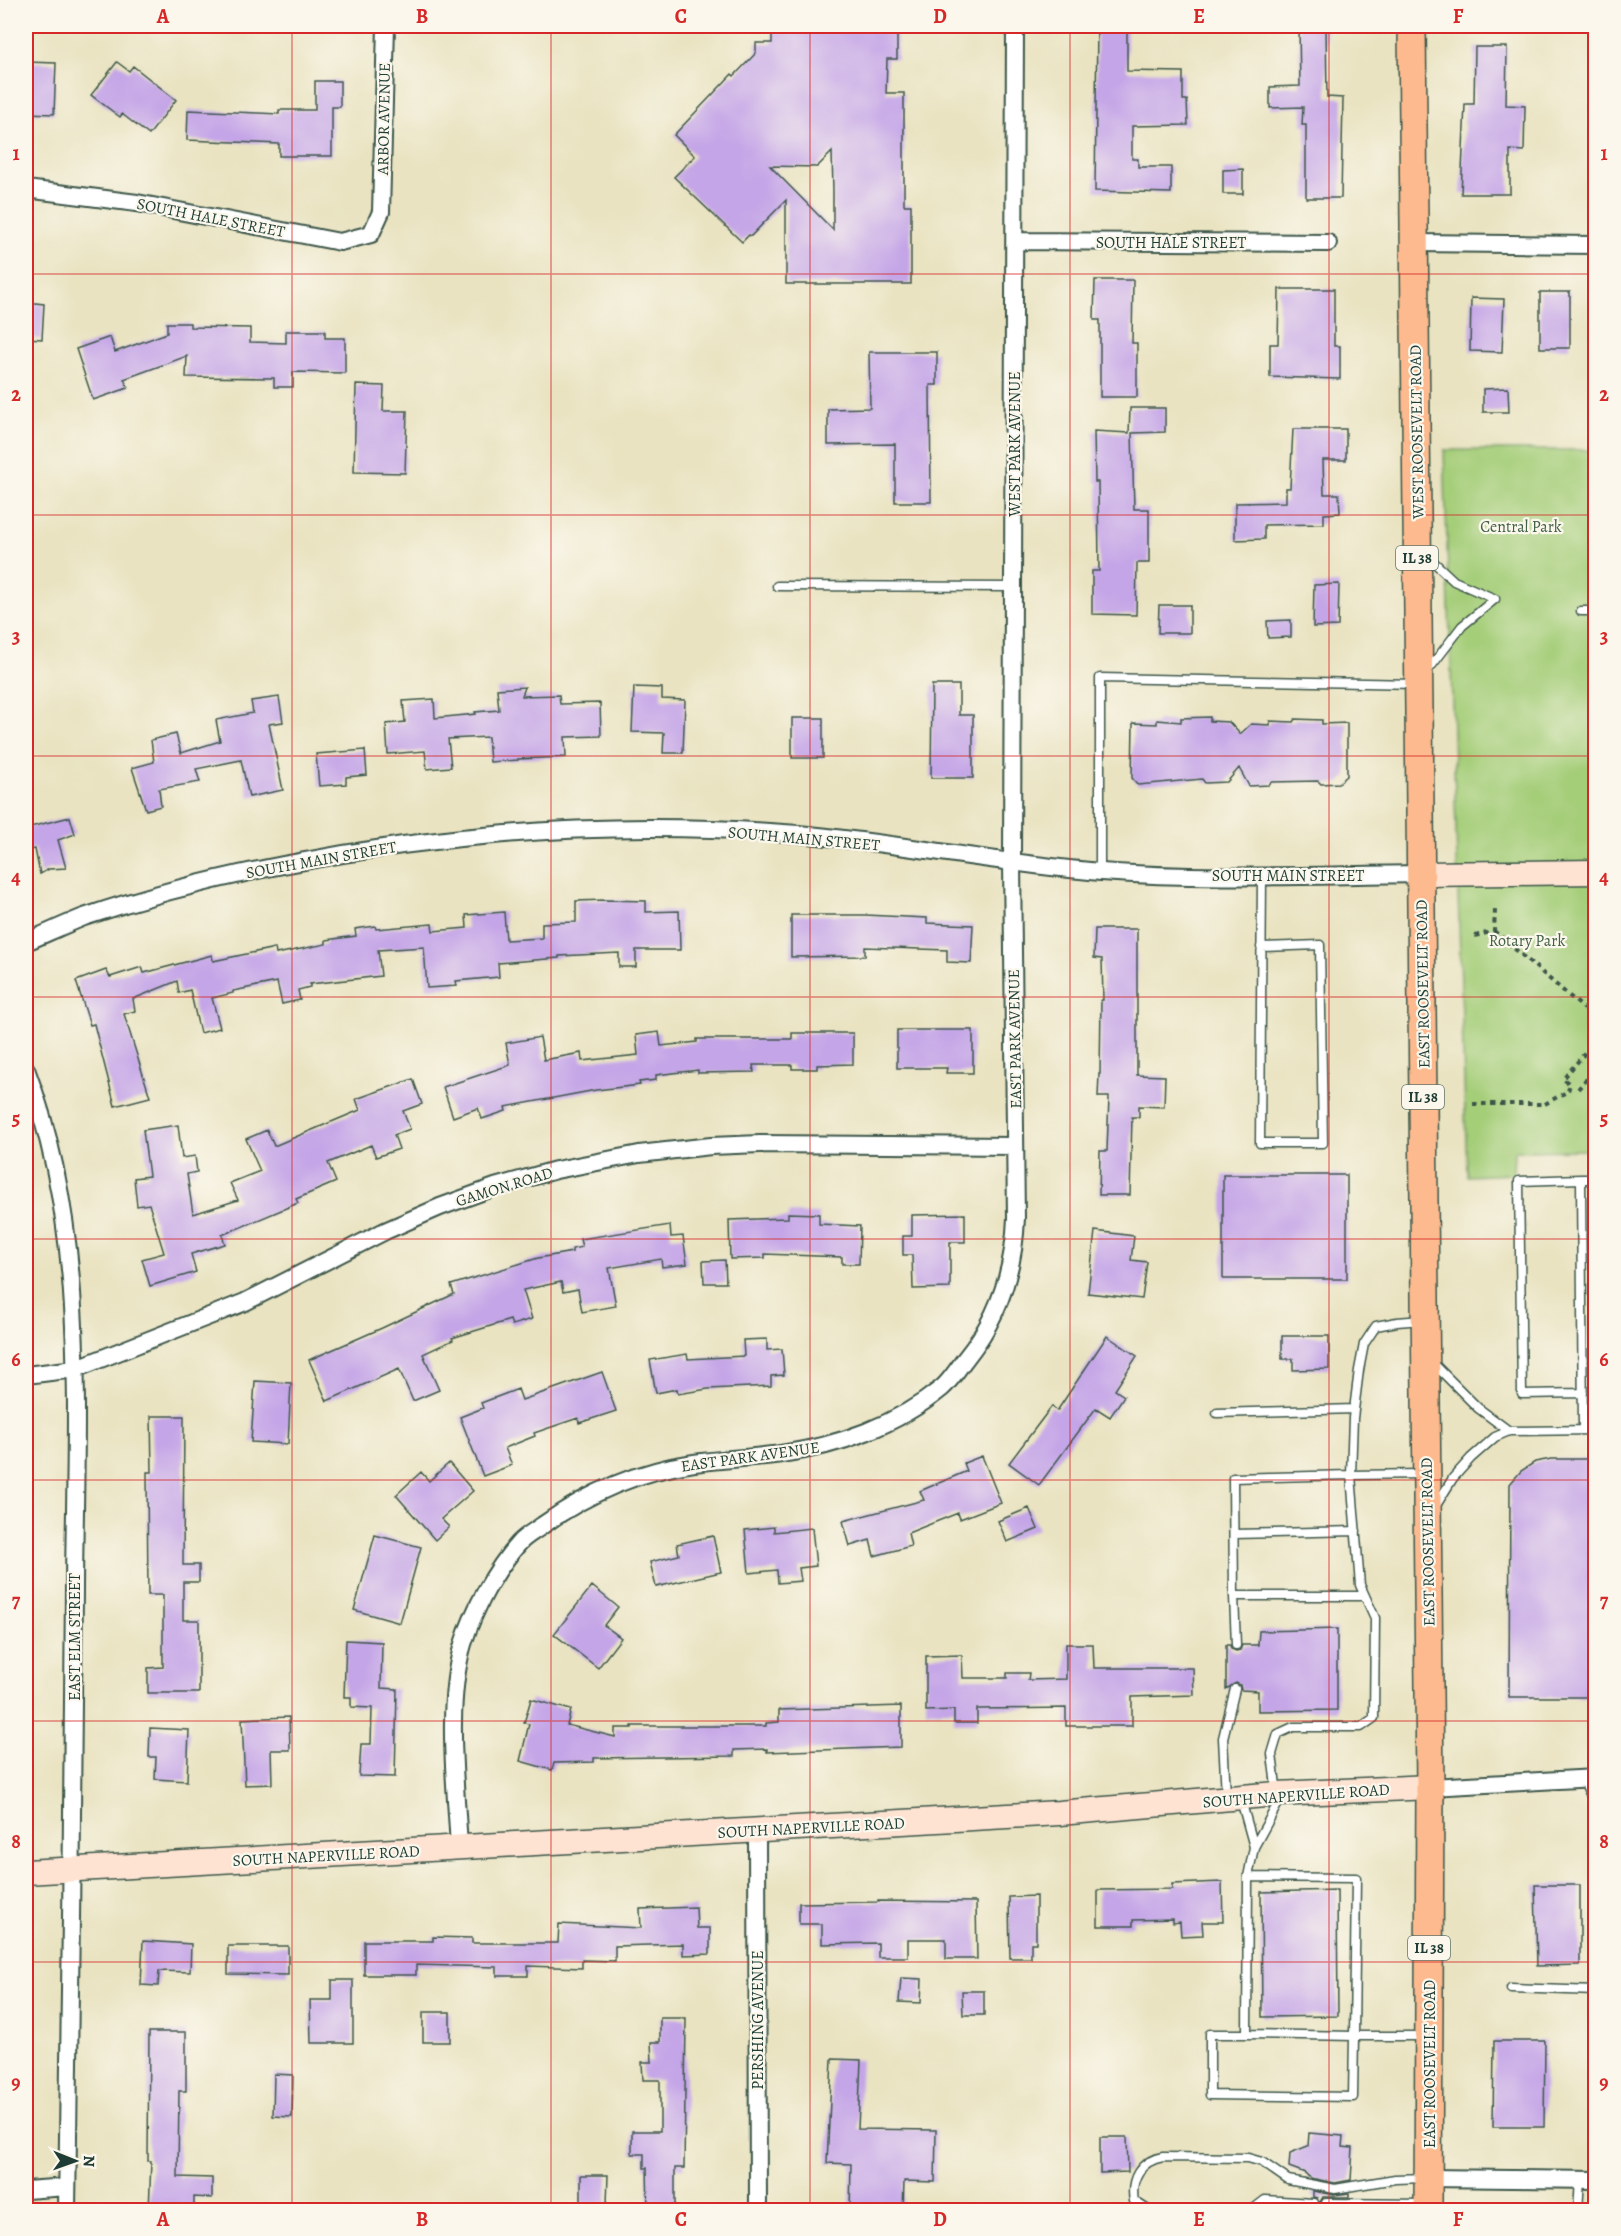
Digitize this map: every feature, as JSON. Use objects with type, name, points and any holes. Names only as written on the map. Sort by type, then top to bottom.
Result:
[{"type":"main road","name":"WEST ROOSEVELT ROAD","points":[[1412,26],[1420,874]]},
{"type":"main road","name":"SOUTH MAIN STREET","points":[[1420,874],[1596,872]]},
{"type":"main road","name":"EAST ROOSEVELT ROAD","points":[[1420,874],[1430,1787],[1428,2198]]},
{"type":"main road","name":"SOUTH NAPERVILLE ROAD","points":[[26,1872],[1086,1811],[1233,1797],[1430,1787]]},
{"type":"street","name":"ARBOR AVENUE","points":[[381,212],[386,26]]},
{"type":"street","name":"WEST PARK AVENUE","points":[[1011,862],[1015,26]]},
{"type":"street","name":"SOUTH HALE STREET","points":[[26,189],[137,203],[340,242],[370,234],[381,212]]},
{"type":"street","name":"SOUTH HALE STREET","points":[[1015,241],[1328,243]]},
{"type":"street","points":[[1414,243],[1596,245]]},
{"type":"street","name":"SOUTH MAIN STREET","points":[[26,942],[83,918],[257,870],[343,853],[436,840],[602,828],[677,828],[798,834],[1011,862],[1148,875],[1420,874]]},
{"type":"street","name":"EAST PARK AVENUE","points":[[459,1848],[453,1720],[457,1671],[463,1645],[487,1588],[520,1542],[566,1509],[613,1485],[637,1476],[693,1463],[782,1454],[831,1444],[878,1427],[898,1417],[943,1387],[975,1347],[989,1324],[998,1307],[1011,1269],[1016,1218],[1011,862]]},
{"type":"street","name":"EAST ELM STREET","points":[[26,1068],[43,1119],[61,1197],[72,1284],[75,1369],[73,1869],[67,2211]]},
{"type":"street","name":"GAMON ROAD","points":[[26,1376],[75,1369],[245,1302],[385,1231],[440,1207],[495,1187],[556,1170],[639,1154],[711,1146],[760,1144],[1015,1146]]},
{"type":"street","name":"SOUTH NAPERVILLE ROAD","points":[[1430,1787],[1589,1778]]},
{"type":"street","name":"PERSHING AVENUE","points":[[756,1829],[758,2211]]},
{"type":"street","points":[[1428,2198],[1588,2180]]},
{"type":"street","points":[[26,2190],[67,2187]]},
{"type":"lane","points":[[1100,872],[1100,678],[1419,684],[1462,626],[1495,599],[1455,581],[1429,560],[1417,544]]},
{"type":"lane","points":[[777,586],[1013,587]]},
{"type":"lane","points":[[1581,611],[1596,611]]},
{"type":"lane","points":[[1261,946],[1320,945],[1323,1143],[1260,1143],[1261,946],[1262,876]]},
{"type":"lane","points":[[1581,1179],[1583,1430]]},
{"type":"lane","points":[[1583,1393],[1522,1394],[1519,1181],[1596,1179]]},
{"type":"lane","points":[[1247,2034],[1248,1877],[1254,1847],[1280,1795],[1272,1754],[1278,1734],[1293,1727],[1361,1727],[1374,1718],[1375,1618],[1360,1585],[1351,1475],[1354,1409],[1364,1344],[1376,1326],[1425,1320]]},
{"type":"lane","points":[[1425,1355],[1478,1408],[1509,1431]]},
{"type":"lane","points":[[1217,1413],[1354,1409]]},
{"type":"lane","points":[[1427,1520],[1453,1478],[1495,1437],[1509,1431],[1596,1430]]},
{"type":"lane","points":[[1236,1645],[1233,1478],[1426,1474]]},
{"type":"lane","points":[[1234,1534],[1356,1531]]},
{"type":"lane","points":[[1234,1596],[1365,1596]]},
{"type":"lane","points":[[1235,1689],[1223,1738],[1233,1797],[1254,1847]]},
{"type":"lane","points":[[1589,1778],[1596,1806]]},
{"type":"lane","points":[[1248,1877],[1356,1878],[1354,2036],[1353,2097],[1210,2095],[1210,2034],[1354,2036],[1429,2036]]},
{"type":"lane","points":[[1511,1988],[1596,1990]]},
{"type":"lane","points":[[1148,2211],[1134,2201],[1132,2188],[1141,2167],[1153,2159],[1164,2157],[1248,2158],[1262,2162],[1288,2180],[1335,2188],[1395,2179],[1428,2198]]},
{"type":"lane","points":[[1578,2211],[1588,2180]]},
{"type":"lane","points":[[1326,2203],[1428,2198]]},
{"type":"lane","points":[[1252,2211],[1265,2200],[1313,2203]]},
{"type":"path","points":[[1494,931],[1495,910]]},
{"type":"path","points":[[1476,936],[1494,931]]},
{"type":"path","points":[[1494,931],[1596,1019]]},
{"type":"path","points":[[1473,1104],[1545,1104],[1568,1091],[1570,1084],[1563,1079],[1591,1046],[1596,1050]]},
{"type":"path","points":[[1578,1089],[1596,1068]]},
{"type":"green space","name":"Central Park","points":[[1444,450],[1595,450],[1595,1150],[1514,1151],[1513,1174],[1467,1176]]},
{"type":"building","points":[[772,26],[897,26],[897,59],[887,59],[886,93],[904,93],[904,205],[911,205],[911,284],[786,284],[786,200],[751,236],[749,235],[742,242],[674,177],[695,156],[674,135],[732,74],[734,76],[756,53],[756,43],[772,43]],"holes":[[[832,152],[833,230],[770,166],[817,167]]]},
{"type":"building","points":[[1097,26],[1127,26],[1127,71],[1183,72],[1183,100],[1187,100],[1188,125],[1132,126],[1132,159],[1138,159],[1138,167],[1171,167],[1171,193],[1095,191]]},
{"type":"building","points":[[1299,26],[1326,26],[1327,97],[1343,98],[1341,198],[1306,198],[1306,125],[1302,125],[1303,107],[1270,108],[1270,87],[1300,86]]},
{"type":"building","points":[[1475,47],[1507,47],[1506,105],[1525,106],[1524,151],[1510,150],[1510,194],[1461,194],[1465,104],[1474,104]]},
{"type":"building","points":[[26,62],[56,63],[54,114],[26,113]]},
{"type":"building","points":[[117,62],[129,71],[133,66],[176,100],[149,135],[122,114],[120,117],[91,95]]},
{"type":"building","points":[[315,81],[340,81],[340,107],[332,107],[332,156],[279,156],[279,144],[187,140],[188,110],[279,114],[279,110],[315,110]]},
{"type":"building","points":[[1243,169],[1243,194],[1223,194],[1223,170]]},
{"type":"building","points":[[1095,280],[1133,280],[1132,343],[1137,343],[1137,397],[1100,397],[1100,320],[1094,320]]},
{"type":"building","points":[[1279,289],[1334,289],[1334,346],[1340,346],[1340,379],[1270,377],[1270,344],[1278,344]]},
{"type":"building","points":[[1540,292],[1570,292],[1570,348],[1540,348]]},
{"type":"building","points":[[1471,298],[1504,299],[1502,352],[1470,351]]},
{"type":"building","points":[[26,302],[44,304],[42,339],[26,338]]},
{"type":"building","points":[[167,323],[190,323],[190,327],[250,328],[250,342],[286,343],[286,331],[325,331],[325,338],[345,338],[345,373],[293,372],[293,387],[274,387],[274,378],[186,377],[187,356],[124,379],[128,388],[93,400],[76,349],[110,337],[115,352],[167,333]]},
{"type":"building","points":[[869,352],[937,352],[937,385],[930,385],[931,502],[895,502],[895,444],[828,445],[828,409],[870,408]]},
{"type":"building","points":[[356,385],[384,386],[383,411],[407,411],[405,473],[354,472]]},
{"type":"building","points":[[1508,388],[1509,412],[1483,412],[1483,389]]},
{"type":"building","points":[[1130,408],[1165,408],[1165,432],[1132,433],[1134,509],[1149,509],[1149,563],[1137,563],[1136,615],[1092,614],[1092,571],[1099,571],[1098,482],[1095,482],[1094,431],[1129,433]]},
{"type":"building","points":[[1293,429],[1346,429],[1346,460],[1323,460],[1324,494],[1339,494],[1340,513],[1324,514],[1324,524],[1264,525],[1264,539],[1235,540],[1235,503],[1286,502],[1286,488],[1290,488]]},
{"type":"building","points":[[1339,584],[1338,626],[1313,627],[1314,585]]},
{"type":"building","points":[[1159,605],[1190,605],[1190,633],[1158,633]]},
{"type":"building","points":[[1291,620],[1291,637],[1268,638],[1267,621]]},
{"type":"building","points":[[932,685],[959,685],[959,715],[973,715],[973,778],[931,778]]},
{"type":"building","points":[[525,687],[522,696],[559,695],[560,704],[600,703],[601,736],[565,737],[566,757],[490,762],[488,737],[448,739],[451,767],[427,769],[425,751],[388,754],[386,724],[405,722],[403,701],[434,699],[435,718],[476,714],[475,712],[499,710],[497,689]]},
{"type":"building","points":[[634,687],[662,688],[662,699],[685,700],[683,753],[663,753],[664,733],[632,732]]},
{"type":"building","points":[[279,697],[283,722],[269,724],[283,790],[249,797],[241,760],[196,769],[200,782],[159,789],[161,806],[146,810],[132,768],[154,762],[151,740],[176,734],[181,753],[220,741],[216,720],[253,713],[251,701]]},
{"type":"building","points":[[1210,717],[1210,721],[1229,722],[1240,734],[1251,724],[1270,725],[1270,721],[1293,722],[1295,719],[1322,720],[1322,724],[1347,723],[1347,776],[1339,783],[1271,782],[1269,785],[1249,786],[1239,768],[1227,782],[1205,783],[1202,779],[1138,785],[1132,778],[1133,723],[1157,724],[1157,720],[1181,722],[1181,718]]},
{"type":"building","points":[[792,718],[823,718],[823,758],[792,758]]},
{"type":"building","points":[[365,750],[367,775],[346,777],[346,784],[319,786],[316,754]]},
{"type":"building","points":[[70,817],[75,834],[58,840],[66,868],[49,869],[40,874],[35,849],[26,850],[26,828]]},
{"type":"building","points":[[576,901],[646,901],[646,912],[679,911],[680,950],[636,950],[636,967],[619,967],[619,953],[559,956],[559,958],[498,963],[499,977],[456,981],[457,986],[427,988],[424,947],[378,950],[381,976],[310,984],[310,987],[298,990],[300,1000],[282,1004],[277,982],[212,998],[220,1028],[200,1033],[190,990],[179,993],[177,981],[133,999],[135,1011],[124,1014],[150,1097],[115,1106],[94,1024],[90,1025],[76,981],[106,970],[110,977],[142,967],[144,973],[212,955],[213,961],[275,948],[276,954],[326,944],[326,940],[356,936],[355,929],[375,926],[376,929],[432,924],[433,931],[467,928],[466,915],[504,912],[506,940],[542,938],[542,923],[576,922]]},
{"type":"building","points":[[791,915],[927,918],[927,923],[973,925],[971,963],[947,962],[947,950],[865,947],[865,956],[791,957]]},
{"type":"building","points":[[1095,929],[1137,929],[1137,1075],[1165,1076],[1164,1107],[1139,1106],[1139,1117],[1132,1117],[1130,1195],[1099,1195],[1100,1151],[1107,1151],[1109,1097],[1098,1097],[1101,1000],[1103,1000],[1102,959],[1094,958]]},
{"type":"building","points":[[897,1030],[973,1030],[973,1073],[946,1073],[947,1068],[897,1068]]},
{"type":"building","points":[[659,1032],[661,1046],[697,1042],[697,1039],[792,1039],[792,1033],[853,1033],[853,1064],[817,1065],[817,1069],[792,1069],[792,1065],[753,1065],[754,1072],[698,1073],[698,1070],[656,1075],[656,1080],[639,1082],[640,1085],[596,1090],[505,1107],[506,1111],[482,1119],[478,1108],[453,1117],[443,1087],[510,1065],[506,1043],[540,1037],[544,1060],[581,1053],[582,1061],[638,1055],[636,1035]]},
{"type":"building","points":[[413,1079],[422,1104],[403,1111],[410,1129],[394,1135],[399,1149],[376,1157],[371,1145],[328,1163],[336,1182],[296,1199],[298,1203],[222,1235],[225,1244],[191,1254],[196,1272],[150,1286],[142,1259],[164,1253],[149,1204],[137,1206],[134,1178],[149,1176],[143,1130],[178,1125],[182,1158],[195,1156],[197,1172],[187,1174],[193,1214],[238,1200],[230,1183],[260,1171],[246,1139],[267,1130],[274,1146],[360,1110],[356,1099]]},
{"type":"building","points":[[1223,1175],[1347,1175],[1347,1279],[1223,1279]]},
{"type":"building","points":[[788,1213],[819,1214],[819,1224],[860,1226],[859,1264],[842,1264],[842,1257],[765,1254],[765,1258],[730,1259],[729,1220],[788,1218]]},
{"type":"building","points":[[965,1214],[965,1242],[950,1242],[950,1288],[913,1289],[912,1255],[903,1255],[903,1236],[912,1236],[912,1215]]},
{"type":"building","points":[[670,1225],[671,1237],[683,1236],[687,1264],[662,1267],[661,1259],[609,1268],[616,1306],[582,1312],[578,1289],[563,1292],[561,1282],[523,1290],[532,1319],[512,1325],[510,1320],[452,1338],[453,1340],[423,1354],[439,1390],[413,1401],[399,1369],[327,1401],[309,1360],[454,1294],[451,1285],[538,1258],[572,1252],[572,1249],[582,1247],[580,1239]]},
{"type":"building","points":[[1095,1231],[1134,1236],[1131,1260],[1147,1262],[1142,1299],[1088,1293]]},
{"type":"building","points":[[725,1260],[726,1283],[704,1283],[703,1261]]},
{"type":"building","points":[[1107,1336],[1137,1356],[1115,1390],[1124,1396],[1110,1417],[1096,1408],[1039,1485],[1009,1463],[1052,1406],[1057,1411]]},
{"type":"building","points":[[1282,1336],[1329,1336],[1329,1369],[1293,1370],[1293,1359],[1282,1359]]},
{"type":"building","points":[[767,1339],[767,1350],[782,1349],[784,1375],[771,1376],[771,1386],[708,1389],[678,1394],[677,1389],[656,1393],[650,1360],[687,1354],[688,1359],[744,1356],[743,1340]]},
{"type":"building","points":[[602,1372],[616,1411],[579,1423],[578,1418],[534,1433],[535,1436],[505,1448],[512,1465],[483,1476],[460,1417],[483,1408],[481,1403],[518,1389],[522,1400]]},
{"type":"building","points":[[255,1381],[291,1383],[288,1444],[251,1442]]},
{"type":"building","points":[[151,1416],[184,1416],[183,1565],[199,1565],[199,1582],[183,1582],[183,1620],[199,1620],[199,1693],[148,1693],[148,1668],[163,1667],[163,1595],[148,1595],[147,1472],[152,1472]]},
{"type":"building","points":[[982,1456],[1001,1503],[960,1519],[958,1513],[908,1533],[911,1546],[874,1556],[870,1540],[850,1546],[843,1521],[924,1500],[920,1491],[967,1471],[964,1463]]},
{"type":"building","points":[[1551,1459],[1596,1459],[1596,1697],[1509,1697],[1510,1484],[1521,1471],[1535,1462]]},
{"type":"building","points":[[449,1463],[473,1491],[441,1519],[449,1527],[435,1540],[396,1495],[421,1472],[429,1481]]},
{"type":"building","points":[[1029,1508],[1038,1529],[1007,1542],[998,1521]]},
{"type":"building","points":[[774,1527],[774,1532],[812,1528],[816,1566],[799,1568],[801,1581],[778,1583],[777,1570],[749,1573],[745,1530]]},
{"type":"building","points":[[375,1535],[421,1547],[400,1623],[354,1610]]},
{"type":"building","points":[[713,1536],[721,1572],[656,1587],[650,1562],[679,1555],[677,1544]]},
{"type":"building","points":[[592,1586],[618,1607],[604,1625],[621,1638],[598,1668],[554,1634]]},
{"type":"building","points":[[1337,1629],[1337,1710],[1258,1711],[1258,1691],[1241,1690],[1240,1685],[1236,1683],[1226,1689],[1226,1645],[1230,1645],[1231,1649],[1236,1651],[1240,1650],[1242,1645],[1258,1645],[1259,1631]]},
{"type":"building","points":[[346,1640],[382,1642],[381,1688],[397,1689],[395,1777],[359,1776],[361,1744],[371,1744],[372,1708],[351,1707],[351,1697],[344,1697]]},
{"type":"building","points":[[1066,1644],[1093,1644],[1094,1668],[1193,1668],[1194,1695],[1132,1697],[1132,1726],[1066,1726],[1066,1708],[977,1709],[977,1723],[954,1723],[954,1710],[926,1711],[926,1656],[962,1655],[963,1678],[1007,1678],[1007,1673],[1029,1673],[1028,1680],[1066,1679]]},
{"type":"building","points":[[531,1699],[571,1710],[567,1725],[615,1737],[615,1728],[632,1728],[632,1726],[766,1726],[766,1723],[779,1722],[779,1710],[901,1706],[901,1747],[767,1752],[767,1749],[734,1750],[734,1756],[594,1758],[594,1762],[554,1763],[552,1770],[520,1761],[529,1724],[524,1723]]},
{"type":"building","points":[[289,1717],[290,1750],[271,1750],[272,1784],[245,1785],[242,1719]]},
{"type":"building","points":[[150,1728],[189,1730],[187,1781],[155,1779],[156,1757],[149,1757]]},
{"type":"building","points":[[1222,1882],[1223,1922],[1202,1922],[1203,1935],[1181,1936],[1180,1922],[1173,1923],[1173,1919],[1133,1920],[1133,1926],[1098,1926],[1098,1890],[1172,1889],[1172,1884]]},
{"type":"building","points":[[1535,1885],[1580,1885],[1580,1965],[1537,1966]]},
{"type":"building","points":[[1337,1890],[1338,2016],[1262,2017],[1261,1892]]},
{"type":"building","points":[[1036,1896],[1036,1943],[1031,1943],[1031,1958],[1010,1958],[1009,1897]]},
{"type":"building","points":[[976,1902],[977,1959],[946,1959],[946,1939],[908,1939],[908,1957],[878,1957],[878,1943],[822,1944],[822,1924],[799,1924],[799,1903]]},
{"type":"building","points":[[696,1907],[697,1928],[710,1928],[710,1954],[683,1955],[683,1944],[615,1946],[615,1961],[582,1960],[582,1968],[528,1966],[528,1976],[497,1976],[497,1967],[416,1965],[416,1975],[364,1975],[364,1941],[433,1941],[433,1937],[472,1938],[472,1943],[558,1943],[559,1924],[641,1928],[640,1909]]},
{"type":"building","points":[[143,1941],[191,1944],[190,1972],[159,1971],[158,1986],[141,1985]]},
{"type":"building","points":[[228,1946],[288,1946],[288,1975],[228,1974]]},
{"type":"building","points":[[901,1978],[922,1979],[921,2003],[899,2002]]},
{"type":"building","points":[[332,1980],[353,1980],[353,2043],[311,2043],[310,2000],[332,2000]]},
{"type":"building","points":[[962,1991],[984,1991],[984,2015],[963,2015]]},
{"type":"building","points":[[423,2012],[450,2012],[450,2042],[423,2042]]},
{"type":"building","points":[[660,2018],[686,2018],[684,2168],[675,2168],[675,2211],[648,2211],[647,2168],[644,2168],[644,2154],[632,2154],[632,2131],[660,2131],[660,2080],[643,2080],[642,2062],[652,2062],[651,2042],[660,2042]]},
{"type":"building","points":[[149,2032],[186,2032],[186,2091],[179,2091],[178,2177],[212,2178],[212,2198],[194,2197],[194,2211],[149,2211],[151,2161],[148,2161]]},
{"type":"building","points":[[1494,2041],[1545,2041],[1544,2127],[1493,2127]]},
{"type":"building","points":[[832,2059],[861,2060],[858,2129],[936,2130],[935,2182],[904,2181],[903,2211],[850,2211],[851,2164],[827,2163]]},
{"type":"building","points":[[274,2074],[293,2075],[292,2117],[273,2116]]},
{"type":"building","points":[[1309,2133],[1343,2136],[1342,2147],[1353,2148],[1351,2180],[1335,2183],[1310,2178],[1305,2173],[1289,2167],[1290,2153],[1308,2146]]},
{"type":"building","points":[[1100,2137],[1127,2137],[1128,2172],[1100,2173]]},
{"type":"building","points":[[581,2175],[608,2175],[607,2204],[581,2203]]},
{"type":"building","points":[[1313,2191],[1334,2195],[1349,2193],[1349,2197],[1323,2197],[1320,2202],[1323,2209],[1348,2211],[1313,2211],[1319,2203],[1317,2198],[1313,2197]]},
{"type":"park label","name":"Rotary Park","points":[[1527,940]]}]
